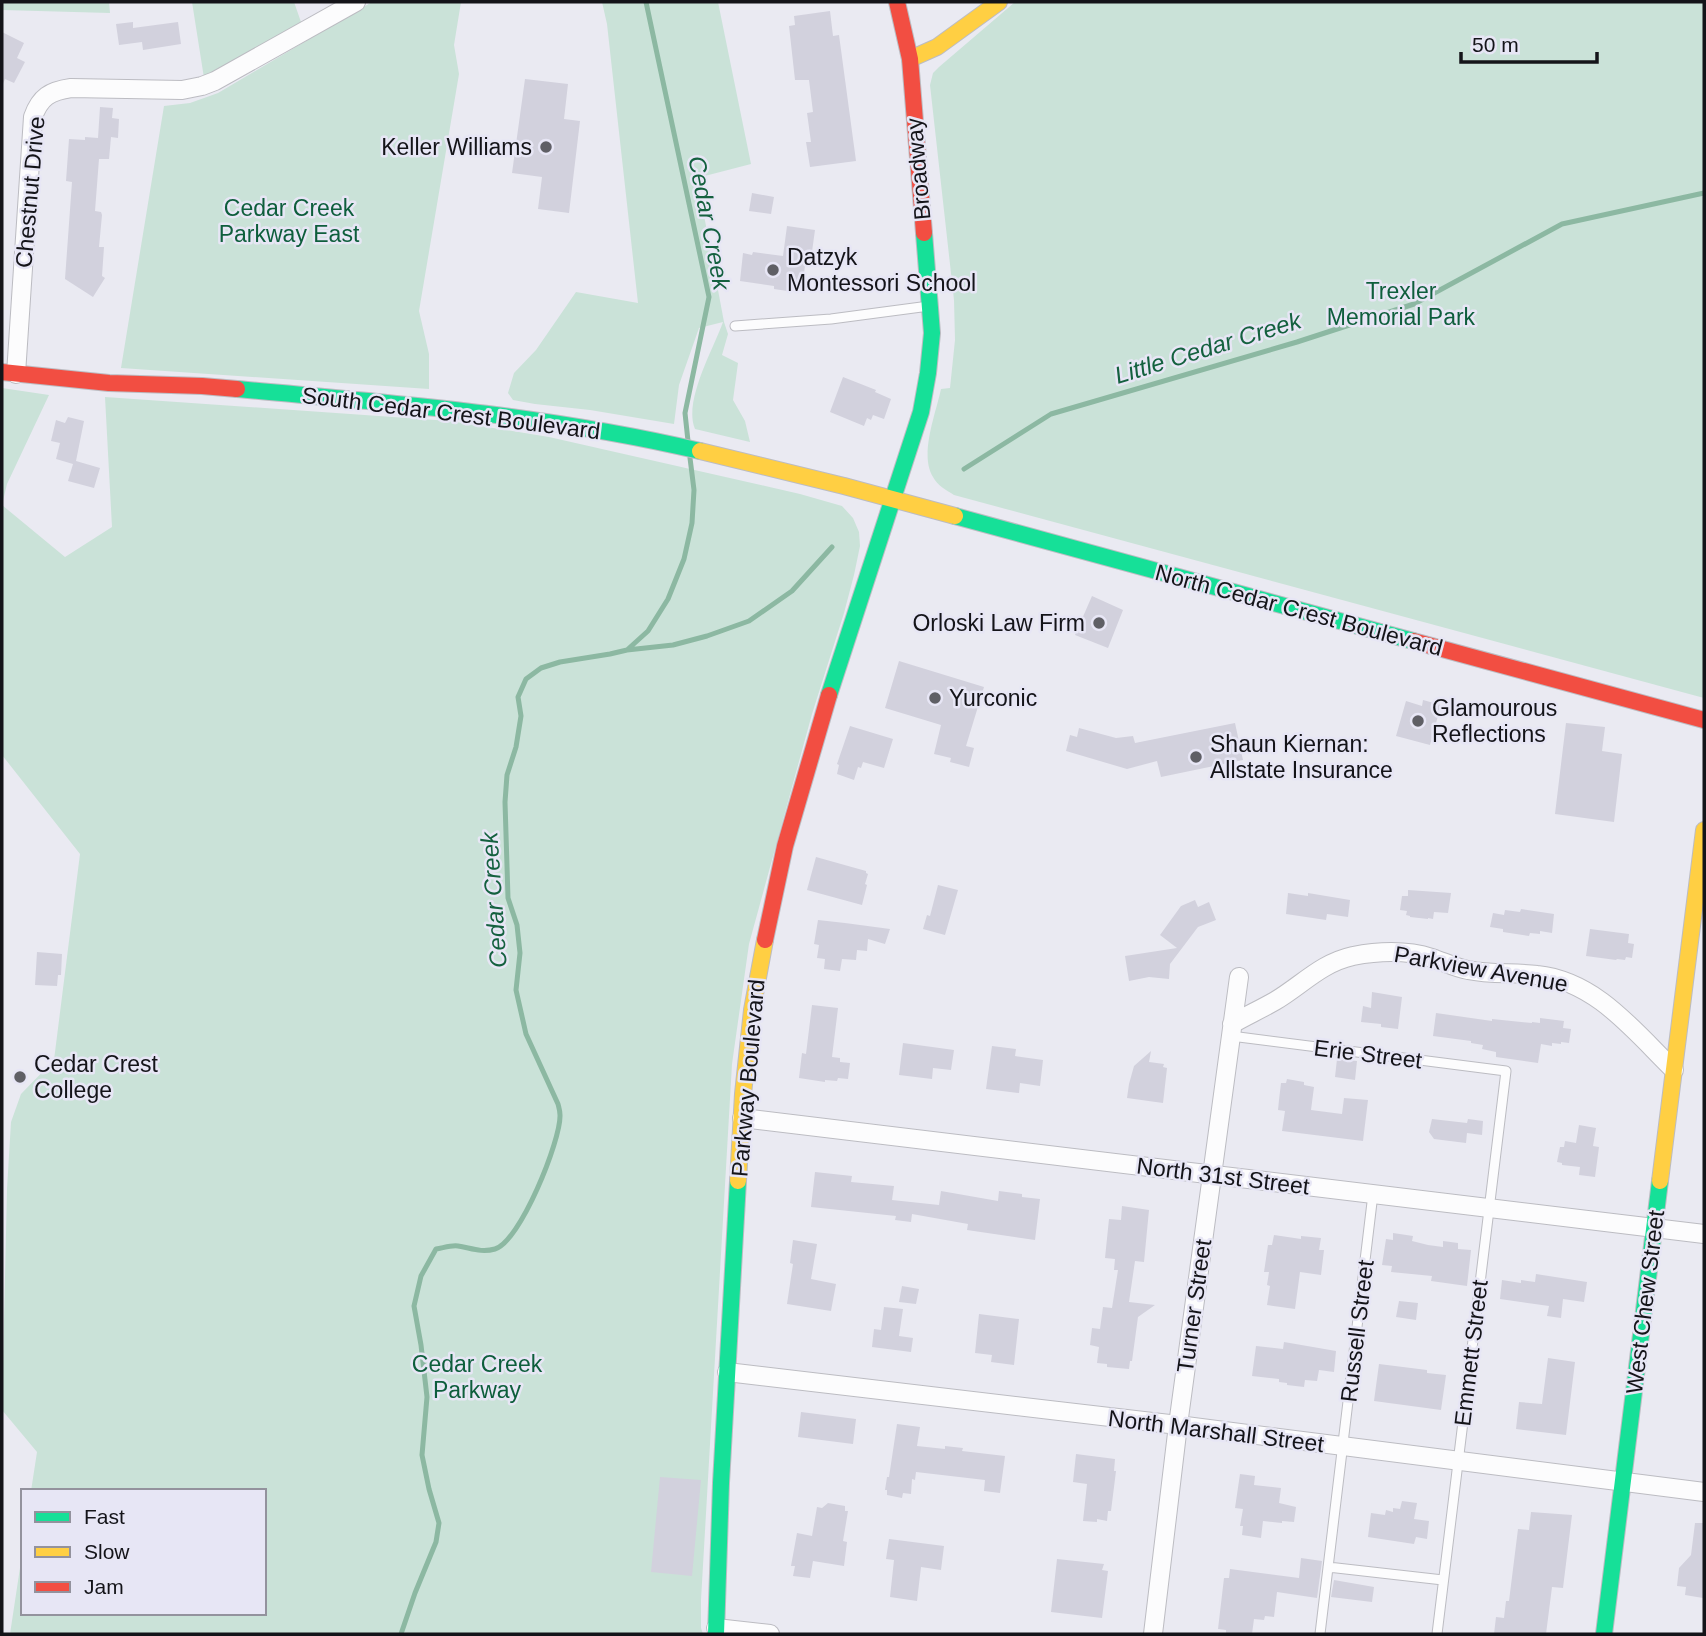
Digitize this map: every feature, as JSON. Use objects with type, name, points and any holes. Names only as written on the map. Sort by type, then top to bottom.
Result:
[{"type":"street","name":"Chestnut Drive","points":[[9,373],[33,117],[37,106],[46,96],[57,90],[71,88],[183,90],[202,86],[356,2]]},
{"type":"street","name":"Broadway","points":[[894,500],[921,412],[932,333],[909,59],[897,2]]},
{"type":"street","points":[[909,59],[937,47],[999,2]]},
{"type":"street","name":"South Cedar Crest Boulevard","points":[[9,373],[108,383],[202,386],[433,406],[527,418],[649,439],[894,500]]},
{"type":"street","name":"North Cedar Crest Boulevard","points":[[894,500],[1704,720]]},
{"type":"street","name":"Parkway Boulevard","points":[[716,1631],[721,1483],[742,1118],[747,1047],[757,977],[791,825],[812,749],[894,500]]},
{"type":"street","name":"West Chew Street","points":[[1604,1634],[1704,830]]},
{"type":"street","name":"West Chew Street","points":[[1687,970],[1704,940]]},
{"type":"street","name":"Parkview Avenue","points":[[1231,1030],[1317,970],[1352,957],[1385,952],[1412,953],[1466,970],[1492,974],[1536,975],[1578,986],[1607,1005],[1674,1070]]},
{"type":"street","name":"Turner Street","points":[[1153,1634],[1178,1425],[1239,978]]},
{"type":"street","name":"North 31st Street","points":[[742,1118],[1704,1234]]},
{"type":"street","name":"North Marshall Street","points":[[727,1372],[1178,1425],[1704,1492]]},
{"type":"street","points":[[716,1631],[770,1634]]},
{"type":"lane","points":[[735,326],[831,319],[931,306]]},
{"type":"lane","name":"Erie Street","points":[[1231,1030],[1506,1071]]},
{"type":"lane","name":"Emmett Street","points":[[1437,1634],[1506,1071]]},
{"type":"lane","name":"Russell Street","points":[[1320,1634],[1373,1194]]},
{"type":"lane","points":[[1328,1567],[1443,1580]]},
{"type":"green space","points":[[2,2],[109,2],[110,13],[2,10]]},
{"type":"green space","points":[[192,2],[294,2],[301,22],[204,78]]},
{"type":"green space","name":"Cedar Creek Parkway East","points":[[372,2],[461,2],[454,45],[459,74],[419,311],[429,354],[429,389],[121,368],[164,106],[190,103],[218,93]]},
{"type":"green space","points":[[602,2],[718,2],[751,164],[697,178],[728,334],[722,355],[738,363],[733,400],[745,421],[750,442],[695,429],[692,417],[696,390],[723,322],[699,328],[679,385],[674,424],[513,400],[508,393],[514,373],[536,350],[576,292],[638,303],[607,24]]},
{"type":"green space","name":"Trexler Memorial Park","points":[[1015,2],[1704,2],[1704,698],[954,495],[937,482],[929,468],[928,446],[941,389],[950,388],[955,340],[954,300],[930,85],[933,73],[939,67]]},
{"type":"green space","points":[[2,388],[49,395],[7,484],[2,505]]},
{"type":"green space","name":"Cedar Creek Parkway","points":[[105,397],[450,421],[549,437],[800,494],[842,506],[853,518],[859,532],[860,546],[854,575],[812,714],[749,944],[732,1064],[701,1600],[703,1634],[10,1634],[21,1561],[21,1615],[266,1615],[266,1489],[31,1489],[37,1452],[2,1410],[11,1122],[21,1094],[54,1060],[80,854],[2,755],[2,505],[65,557],[112,527]]},
{"type":"building","points":[[830,11],[833,36],[839,35],[856,161],[810,167],[806,142],[811,142],[807,113],[813,112],[809,80],[795,80],[789,26],[795,25],[794,16]]},
{"type":"building","points":[[133,22],[133,28],[178,22],[181,44],[143,50],[142,42],[119,45],[116,24]]},
{"type":"building","points":[[2,32],[24,43],[17,58],[25,62],[14,83],[5,79],[2,86]]},
{"type":"building","name":"Keller Williams","points":[[525,79],[568,84],[564,119],[580,121],[569,213],[538,209],[542,177],[512,173]]},
{"type":"building","points":[[100,107],[113,108],[112,118],[119,119],[118,138],[111,137],[109,159],[99,159],[95,211],[101,212],[102,215],[99,247],[104,247],[102,276],[105,278],[93,297],[65,279],[72,182],[66,181],[69,139],[98,138]]},
{"type":"building","points":[[752,193],[774,197],[771,214],[749,211]]},
{"type":"building","name":"Datzyk Montessori School","points":[[787,226],[815,230],[811,259],[806,258],[802,289],[794,288],[794,292],[740,281],[743,253],[783,256]]},
{"type":"building","points":[[843,377],[891,399],[884,419],[873,415],[871,420],[867,418],[864,426],[830,412]]},
{"type":"building","points":[[68,417],[84,421],[76,461],[100,468],[94,488],[68,481],[73,464],[56,459],[60,443],[51,441],[56,420],[65,423]]},
{"type":"building","name":"Orloski Law Firm","points":[[1092,596],[1123,610],[1108,648],[1075,635]]},
{"type":"building","name":"Yurconic","points":[[899,661],[984,687],[966,746],[974,748],[969,767],[950,762],[951,758],[934,754],[941,725],[885,708]]},
{"type":"building","name":"Glamourous Reflections","points":[[1423,700],[1441,705],[1430,745],[1396,736],[1406,701],[1422,706]]},
{"type":"building","points":[[1235,723],[1243,760],[1161,777],[1157,761],[1127,769],[1066,751],[1070,735],[1077,737],[1079,728],[1116,738],[1133,736],[1135,743]]},
{"type":"building","points":[[1566,723],[1605,727],[1602,751],[1622,754],[1614,822],[1555,814]]},
{"type":"building","points":[[850,726],[893,739],[884,768],[863,762],[861,768],[858,767],[854,780],[837,774],[837,764]]},
{"type":"building","points":[[816,857],[866,871],[867,885],[862,905],[807,890]]},
{"type":"building","points":[[938,885],[958,890],[945,935],[923,929],[927,915],[930,916]]},
{"type":"building","points":[[1408,890],[1451,893],[1448,913],[1434,912],[1433,919],[1406,915],[1407,911],[1400,910],[1402,896],[1408,896]]},
{"type":"building","points":[[1288,893],[1308,896],[1308,893],[1350,900],[1348,917],[1327,914],[1326,920],[1286,914]]},
{"type":"building","points":[[1195,900],[1198,907],[1209,902],[1216,920],[1198,927],[1170,964],[1169,979],[1149,977],[1129,981],[1125,956],[1177,948],[1160,935],[1181,906]]},
{"type":"building","points":[[1521,909],[1554,914],[1552,933],[1540,931],[1540,934],[1530,933],[1529,936],[1490,927],[1493,913],[1504,915],[1505,910],[1520,912]]},
{"type":"building","points":[[818,920],[890,929],[885,944],[868,939],[867,951],[857,950],[856,960],[842,959],[840,971],[824,969],[825,959],[817,958],[819,945],[814,944]]},
{"type":"building","points":[[1590,929],[1629,934],[1628,943],[1634,944],[1632,958],[1616,960],[1586,956]]},
{"type":"building","points":[[37,952],[62,954],[61,975],[58,975],[57,986],[35,985]]},
{"type":"building","points":[[1372,992],[1402,997],[1398,1029],[1361,1022],[1363,1006],[1371,1008]]},
{"type":"building","points":[[812,1005],[838,1008],[832,1057],[840,1058],[840,1062],[850,1063],[848,1079],[838,1078],[837,1081],[825,1082],[799,1078],[802,1053],[806,1054]]},
{"type":"building","points":[[1436,1013],[1492,1021],[1540,1023],[1540,1018],[1564,1021],[1563,1028],[1571,1029],[1569,1043],[1552,1043],[1552,1046],[1541,1044],[1538,1063],[1496,1057],[1496,1052],[1482,1049],[1483,1045],[1471,1041],[1433,1036]]},
{"type":"building","points":[[903,1043],[954,1050],[951,1070],[933,1068],[932,1079],[899,1075]]},
{"type":"building","points":[[992,1046],[1016,1049],[1015,1056],[1043,1060],[1040,1086],[1020,1083],[1019,1093],[986,1089]]},
{"type":"building","points":[[1151,1051],[1149,1062],[1164,1064],[1163,1067],[1167,1068],[1163,1103],[1127,1098],[1134,1066]]},
{"type":"building","points":[[1337,1059],[1357,1061],[1355,1080],[1335,1077]]},
{"type":"building","points":[[1287,1079],[1314,1087],[1311,1110],[1342,1114],[1344,1098],[1368,1100],[1363,1141],[1282,1131],[1285,1111],[1278,1110],[1281,1083],[1286,1083]]},
{"type":"building","points":[[1432,1119],[1467,1123],[1468,1119],[1483,1121],[1482,1135],[1467,1133],[1466,1143],[1434,1139],[1429,1132]]},
{"type":"building","points":[[1579,1125],[1596,1128],[1593,1146],[1599,1147],[1595,1177],[1579,1175],[1580,1167],[1557,1162],[1560,1147],[1564,1147],[1565,1141],[1576,1143]]},
{"type":"building","points":[[815,1172],[852,1176],[851,1182],[894,1186],[892,1200],[939,1205],[941,1191],[998,1201],[999,1191],[1040,1199],[1035,1240],[967,1230],[968,1224],[912,1214],[911,1222],[895,1220],[896,1216],[811,1207]]},
{"type":"building","points":[[1122,1206],[1149,1210],[1144,1262],[1135,1261],[1129,1302],[1155,1305],[1138,1317],[1129,1369],[1097,1363],[1099,1347],[1090,1345],[1092,1328],[1100,1329],[1103,1307],[1112,1308],[1118,1270],[1114,1270],[1115,1259],[1105,1258],[1109,1219],[1121,1220]]},
{"type":"building","points":[[1393,1233],[1413,1236],[1412,1241],[1428,1245],[1443,1247],[1443,1241],[1458,1243],[1458,1249],[1471,1250],[1467,1286],[1431,1281],[1432,1276],[1391,1272],[1392,1266],[1382,1265],[1386,1239],[1393,1240]]},
{"type":"building","points":[[1274,1235],[1301,1239],[1301,1236],[1321,1238],[1319,1250],[1324,1250],[1321,1275],[1300,1272],[1295,1309],[1267,1305],[1269,1272],[1264,1272],[1268,1245],[1272,1245]]},
{"type":"building","points":[[793,1240],[817,1244],[811,1279],[836,1284],[831,1311],[787,1304],[793,1264],[790,1263]]},
{"type":"building","points":[[1536,1274],[1587,1282],[1584,1302],[1563,1299],[1561,1318],[1547,1316],[1549,1306],[1500,1299],[1502,1280],[1535,1282]]},
{"type":"building","points":[[902,1286],[919,1289],[916,1304],[899,1302]]},
{"type":"building","points":[[1399,1301],[1418,1303],[1416,1320],[1396,1317]]},
{"type":"building","points":[[884,1307],[903,1309],[899,1336],[913,1338],[911,1352],[872,1347],[874,1329],[881,1330]]},
{"type":"building","points":[[979,1314],[1019,1319],[1014,1365],[991,1362],[992,1355],[975,1353]]},
{"type":"building","points":[[1284,1342],[1336,1351],[1334,1372],[1319,1370],[1317,1381],[1305,1380],[1304,1387],[1287,1385],[1279,1382],[1279,1379],[1252,1376],[1256,1346],[1283,1349]]},
{"type":"building","points":[[1548,1358],[1575,1362],[1566,1435],[1516,1429],[1519,1402],[1542,1404]]},
{"type":"building","points":[[1379,1364],[1446,1375],[1441,1410],[1374,1401]]},
{"type":"building","points":[[801,1412],[856,1419],[853,1444],[798,1437]]},
{"type":"building","points":[[897,1424],[920,1427],[917,1446],[963,1448],[962,1451],[1005,1456],[1000,1493],[984,1491],[985,1480],[916,1472],[915,1480],[912,1479],[911,1494],[903,1493],[902,1498],[887,1495],[885,1490]]},
{"type":"building","points":[[1076,1454],[1115,1459],[1111,1511],[1108,1511],[1107,1521],[1083,1521],[1087,1484],[1073,1482]]},
{"type":"building","points":[[1240,1474],[1255,1476],[1254,1485],[1281,1488],[1279,1503],[1296,1507],[1294,1522],[1263,1521],[1261,1538],[1242,1535],[1243,1526],[1240,1526],[1243,1509],[1235,1508]]},
{"type":"building","points":[[660,1477],[701,1480],[692,1576],[651,1572]]},
{"type":"building","points":[[1402,1501],[1417,1503],[1414,1519],[1429,1521],[1427,1539],[1416,1537],[1414,1544],[1368,1537],[1371,1513],[1385,1515],[1386,1510],[1393,1512],[1393,1508],[1400,1509]]},
{"type":"building","points":[[828,1503],[845,1506],[845,1511],[848,1511],[843,1541],[847,1542],[844,1566],[813,1561],[810,1578],[793,1576],[795,1566],[791,1566],[797,1533],[812,1536],[817,1507],[822,1508]]},
{"type":"building","points":[[1531,1512],[1572,1515],[1563,1588],[1552,1587],[1546,1634],[1494,1634],[1496,1617],[1504,1618],[1506,1601],[1509,1601],[1518,1529],[1529,1530]]},
{"type":"building","points":[[1695,1523],[1704,1523],[1703,1598],[1685,1595],[1686,1587],[1677,1586],[1679,1568],[1691,1555]]},
{"type":"building","points":[[889,1539],[944,1546],[941,1570],[921,1567],[917,1601],[890,1597],[894,1560],[886,1559]]},
{"type":"building","points":[[1301,1558],[1322,1561],[1317,1598],[1277,1592],[1274,1617],[1254,1619],[1252,1634],[1226,1634],[1226,1630],[1218,1629],[1224,1578],[1229,1578],[1230,1569],[1299,1578]]},
{"type":"building","points":[[1057,1559],[1104,1564],[1102,1570],[1108,1571],[1102,1618],[1051,1612]]},
{"type":"building","points":[[1334,1580],[1374,1587],[1372,1602],[1331,1597]]},
{"type":"waterway","name":"Cedar Creek","points":[[646,2],[709,297],[685,413],[688,441]]},
{"type":"waterway","name":"Little Cedar Creek","points":[[964,469],[1051,414],[1297,342],[1414,304],[1562,224],[1704,193]]},
{"type":"waterway","name":"Cedar Creek","points":[[401,1634],[436,1542],[439,1523],[422,1455],[427,1397],[414,1306],[421,1276],[436,1249],[455,1246],[490,1250],[505,1242],[516,1229],[537,1189],[559,1128],[558,1104],[526,1034],[516,990],[520,953],[517,925],[508,898],[505,802],[507,775],[516,747],[521,716],[518,697],[526,679],[541,668],[627,650],[648,631],[668,599],[684,559],[692,523],[694,490],[690,458]]},
{"type":"waterway","name":"Little Cedar Creek","points":[[627,650],[673,645],[749,621],[792,591],[832,547]]},
{"type":"traffic: fast","points":[[829,695],[921,412],[932,333],[924,233]]},
{"type":"traffic: fast","points":[[237,389],[527,419],[700,451]]},
{"type":"traffic: fast","points":[[955,516],[1413,641]]},
{"type":"traffic: fast","points":[[716,1634],[721,1483],[738,1181]]},
{"type":"traffic: fast","points":[[1604,1634],[1660,1181]]},
{"type":"traffic: slow","points":[[910,59],[937,47],[999,2]]},
{"type":"traffic: slow","points":[[700,451],[955,516]]},
{"type":"traffic: slow","points":[[1660,1181],[1704,830]]},
{"type":"traffic: slow","points":[[738,1181],[743,1094],[752,1010],[765,940]]},
{"type":"traffic: jam","points":[[897,2],[910,59],[924,233]]},
{"type":"traffic: jam","points":[[2,372],[109,383],[237,389]]},
{"type":"traffic: jam","points":[[1413,641],[1704,720]]},
{"type":"traffic: jam","points":[[765,940],[785,846],[829,695]]},
{"type":"place","name":"Keller Williams","points":[[546,147]]},
{"type":"place","name":"Datzyk Montessori School","points":[[773,270]]},
{"type":"place","name":"Orloski Law Firm","points":[[1099,623]]},
{"type":"place","name":"Yurconic","points":[[935,698]]},
{"type":"place","name":"Glamourous Reflections","points":[[1418,721]]},
{"type":"place","name":"Shaun Kiernan: Allstate Insurance","points":[[1196,757]]},
{"type":"place","name":"Cedar Crest College","points":[[20,1077]]}]
